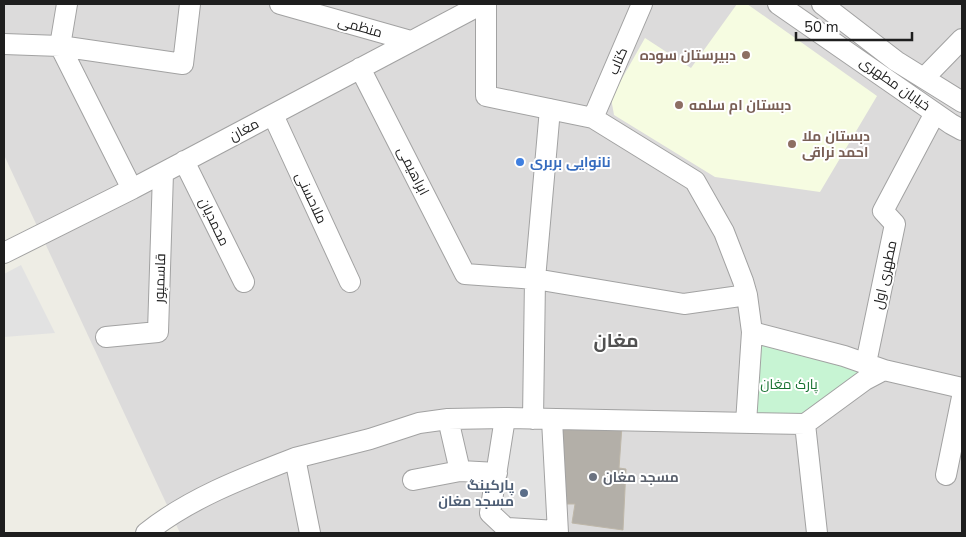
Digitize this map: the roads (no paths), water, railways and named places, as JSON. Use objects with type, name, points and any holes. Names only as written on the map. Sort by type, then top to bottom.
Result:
[{"type":"street","points":[[67,4],[60,46],[132,189]]},
{"type":"street","points":[[4,44],[60,46],[183,64],[190,4]]},
{"type":"street","name":"منظمی","points":[[280,4],[411,41]]},
{"type":"street","points":[[484,4],[486,96],[593,118],[695,181],[724,232],[747,295],[752,332],[746,423]]},
{"type":"street","name":"مغان","points":[[4,253],[132,189],[484,4]]},
{"type":"street","name":"کتاب","points":[[593,118],[642,4]]},
{"type":"street","name":"خیابان مطهری","points":[[778,4],[962,130]]},
{"type":"street","name":"خیابان مطهری","points":[[827,5],[896,61],[962,102]]},
{"type":"street","points":[[924,78],[962,39]]},
{"type":"street","name":"ابراهیمی","points":[[360,68],[465,274],[535,279]]},
{"type":"street","points":[[505,418],[490,513],[506,528],[557,532],[543,419],[535,279],[550,109]]},
{"type":"street","name":"مطهری اول","points":[[875,366],[895,224],[883,211],[936,113]]},
{"type":"street","name":"ملاحسنی","points":[[273,115],[350,282]]},
{"type":"street","name":"محمدیان","points":[[184,161],[244,282]]},
{"type":"street","name":"قاسمپور","points":[[106,337],[158,332],[163,172]]},
{"type":"street","points":[[535,279],[684,304],[747,295]]},
{"type":"street","points":[[752,332],[962,388]]},
{"type":"street","points":[[146,533],[165,518],[229,484],[295,458],[370,439],[419,422],[505,418],[805,424],[866,380],[875,366]]},
{"type":"street","points":[[946,476],[962,397]]},
{"type":"street","points":[[448,420],[460,471]]},
{"type":"street","points":[[805,424],[817,533]]},
{"type":"street","points":[[295,458],[310,533]]},
{"type":"street","points":[[413,480],[460,471],[497,473]]},
{"type":"place","name":"دبیرستان سوده","points":[[746,55]]},
{"type":"place","name":"دبستان ام سلمه","points":[[679,105]]},
{"type":"place","name":"دبستان ملا احمد نراقی","points":[[792,144]]},
{"type":"place","name":"نانوایی بربری","points":[[520,162]]},
{"type":"place","name":"مسجد مغان","points":[[593,477]]},
{"type":"place","name":"پارکینگ مسجد مغان","points":[[524,493]]},
{"type":"district","name":"مغان","points":[[616,341]]},
{"type":"park label","name":"پارک مغان","points":[[789,384]]}]
